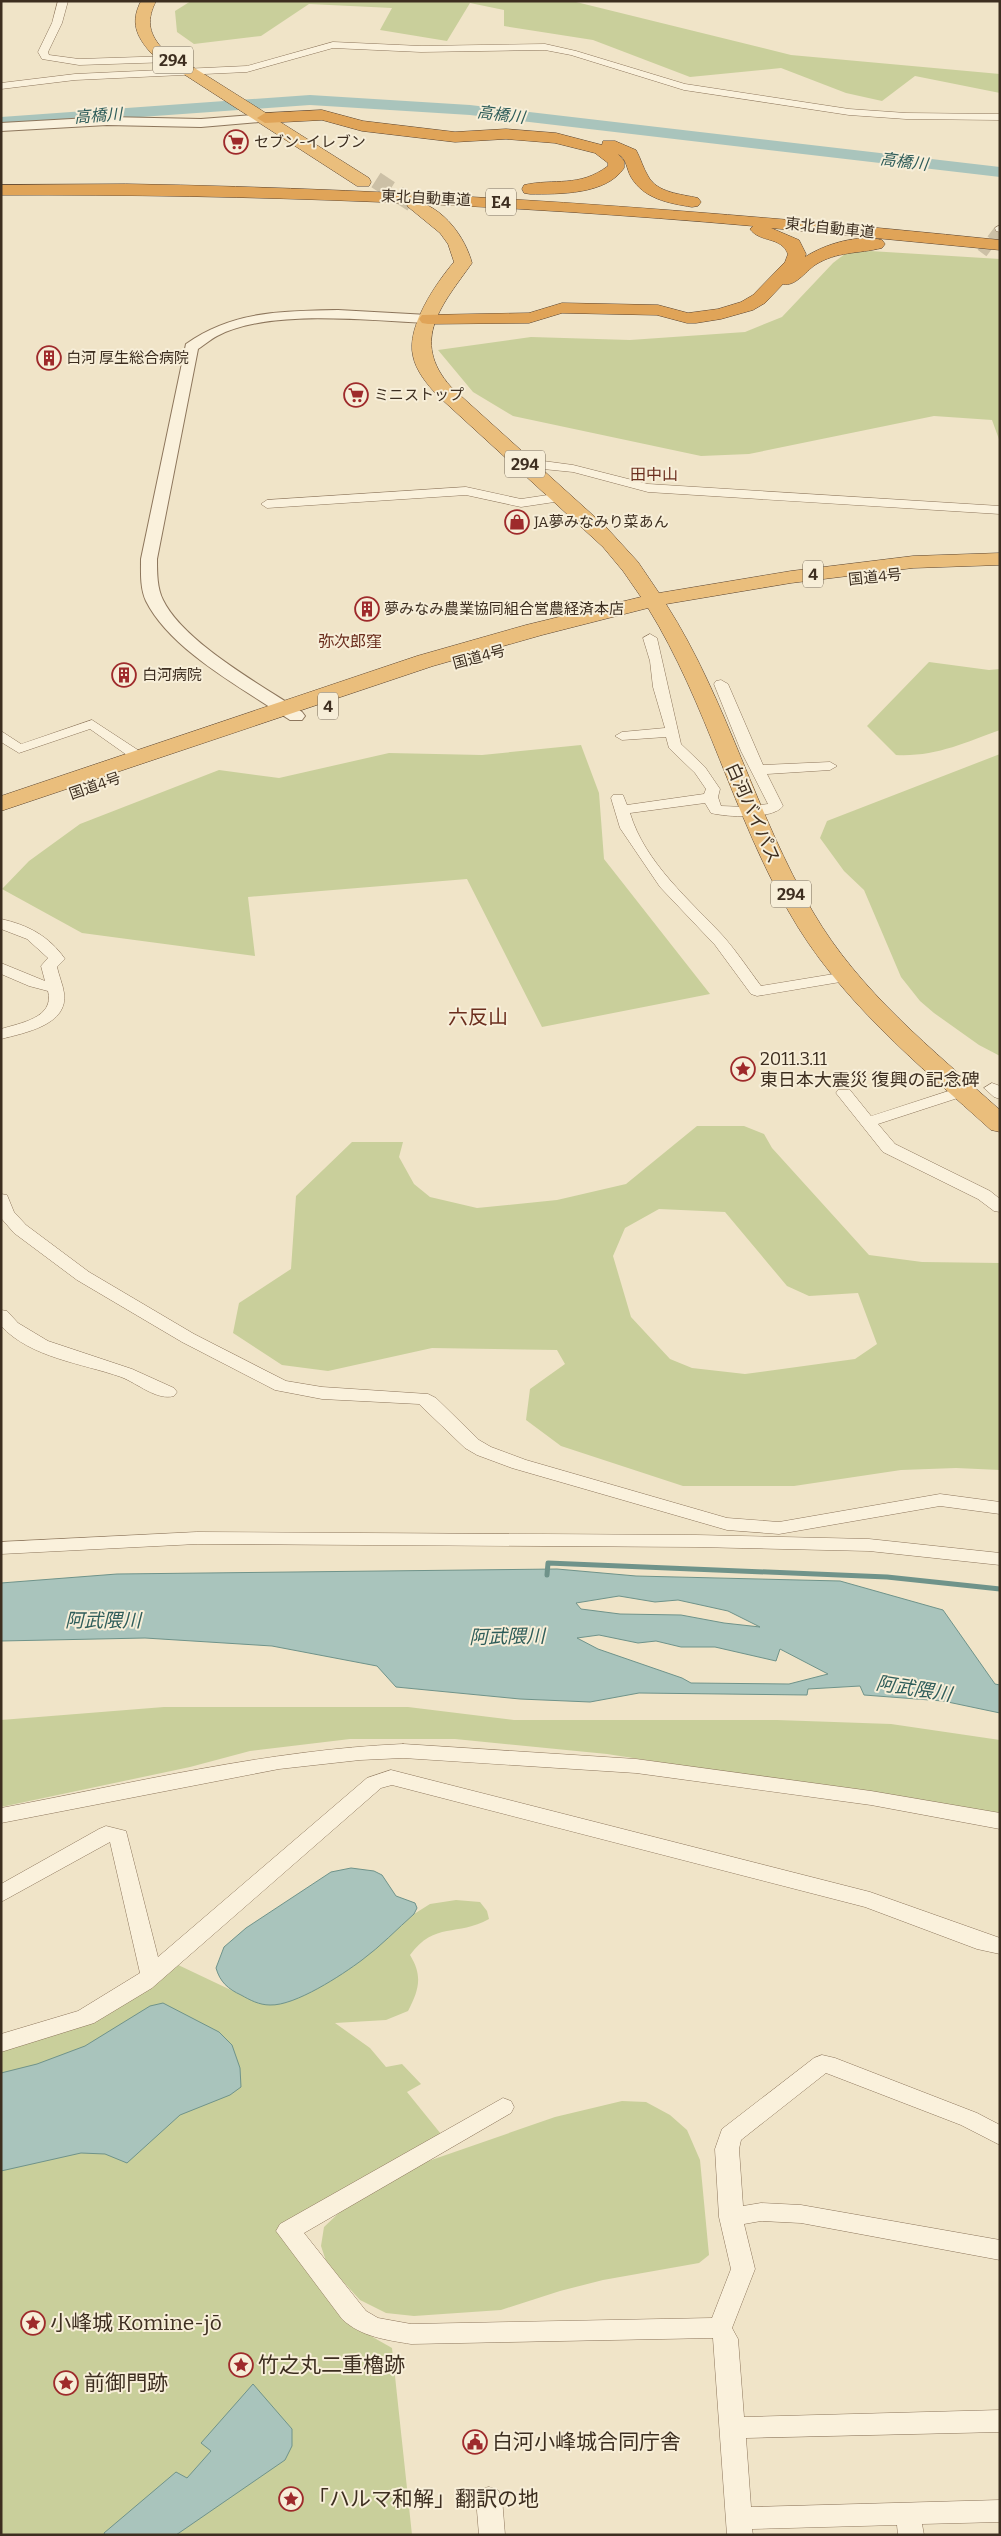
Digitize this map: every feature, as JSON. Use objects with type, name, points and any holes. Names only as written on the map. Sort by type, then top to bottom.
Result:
[{"type":"highway","name":"294","points":[[149,1],[141,19],[142,33],[156,50],[270,122],[370,181]]},
{"type":"highway","points":[[270,122],[301,111],[341,110],[596,140],[622,148],[630,154],[639,176],[647,187],[670,198],[890,226]]},
{"type":"highway","points":[[218,184],[549,189],[599,180],[609,174],[616,165],[613,157],[601,150],[556,138],[514,134],[455,137],[367,127],[322,115],[270,122]]},
{"type":"highway","name":"東北自動車道","points":[[1,182],[218,184],[514,195],[720,210],[1000,238]]},
{"type":"highway","name":"東北自動車道","points":[[1,190],[222,191],[528,204],[761,221],[1000,246]]},
{"type":"highway","points":[[396,203],[439,234],[452,262],[450,277]]},
{"type":"highway","points":[[428,319],[529,318],[562,308],[658,310],[687,318],[721,314],[747,306],[758,299],[793,264],[797,254],[793,244],[775,233],[761,229],[593,213],[528,204]]},
{"type":"highway","name":"294","points":[[416,206],[447,229],[460,249],[463,263],[450,277],[428,319],[422,339],[421,351],[431,375],[444,391],[607,540],[639,578],[657,606]]},
{"type":"highway","points":[[428,319],[660,323],[711,320],[732,316],[757,307],[766,301],[796,270],[813,257],[839,248],[896,243],[1000,250]]},
{"type":"highway","name":"国道4号","points":[[1,804],[139,757],[459,662],[600,624],[657,606],[726,598],[827,582],[926,571],[973,561],[1000,559]]},
{"type":"highway","name":"白河バイパス","points":[[657,606],[690,667],[750,811],[801,912],[822,946],[846,977],[900,1034],[1000,1124]]},
{"type":"highway","name":"国道4号","points":[[1,818],[289,712]]},
{"type":"street","points":[[63,1],[57,23],[43,52],[46,57],[60,60],[171,59]]},
{"type":"street","points":[[1,86],[75,77],[247,69],[333,45],[346,44],[421,48],[545,48],[573,53],[684,87],[849,112],[906,116],[1000,117]]},
{"type":"street","points":[[1,86],[48,72],[60,60]]},
{"type":"street","points":[[1,127],[107,121],[270,122]]},
{"type":"street","points":[[289,712],[184,638],[164,616],[152,594],[149,559],[191,347],[210,332],[222,327],[278,316],[428,319]]},
{"type":"street","points":[[527,466],[556,464],[624,484],[648,488],[1000,510]]},
{"type":"street","points":[[267,504],[466,491],[521,503],[561,497]]},
{"type":"street","points":[[650,638],[674,745],[709,781],[713,789],[710,798],[716,810],[731,812],[750,811],[776,806],[757,770],[720,684]]},
{"type":"street","points":[[1,735],[19,749],[92,724],[139,757]]},
{"type":"street","points":[[622,736],[672,732]]},
{"type":"street","points":[[757,770],[830,766]]},
{"type":"street","points":[[710,798],[620,804],[631,836],[666,884],[720,942],[757,991],[846,977]]},
{"type":"street","points":[[1,924],[31,935],[46,944],[57,959],[49,966],[55,988],[55,1009],[42,1021],[1,1034]]},
{"type":"street","points":[[1,968],[35,984],[55,988]]},
{"type":"street","points":[[868,1122],[964,1091]]},
{"type":"street","points":[[844,1092],[889,1148],[984,1196],[1000,1207]]},
{"type":"street","points":[[1,1199],[6,1213],[20,1229],[83,1276],[196,1343],[281,1386],[322,1393],[422,1398],[430,1402],[472,1444],[519,1464],[727,1524],[765,1529],[940,1500],[1000,1508]]},
{"type":"street","points":[[1,1315],[8,1324],[31,1341],[129,1374],[168,1392]]},
{"type":"street","points":[[1,1548],[197,1538],[696,1541],[869,1545],[1000,1558]]},
{"type":"street","points":[[1,1816],[279,1762],[360,1753],[403,1751],[636,1766],[871,1798],[1000,1821]]},
{"type":"street","points":[[1,2043],[69,2024],[86,2017],[152,1976],[374,1783],[391,1777],[870,1900],[985,1943],[1000,1946]]},
{"type":"street","points":[[1,1894],[25,1883],[106,1834],[118,1836],[152,1976]]},
{"type":"street","points":[[720,2328],[743,2270],[731,2217],[727,2149],[730,2135],[822,2064],[827,2064],[969,2119],[1000,2136]]},
{"type":"street","points":[[503,2107],[288,2231],[346,2304],[350,2313],[374,2328],[411,2334],[720,2328]]},
{"type":"street","points":[[731,2217],[761,2212],[801,2214],[1000,2250]]},
{"type":"street","points":[[720,2328],[726,2339],[739,2526],[909,2524],[1000,2511]]},
{"type":"street","points":[[731,2428],[1000,2421]]},
{"type":"street","points":[[488,2498],[492,2535]]},
{"type":"green space","points":[[191,1],[572,1],[791,55],[1000,74],[1000,93],[915,76],[882,101],[846,93],[781,68],[690,77],[593,40],[504,26],[504,10],[470,3],[447,41],[380,30],[392,8],[309,4],[261,36],[194,44],[177,32],[175,11]]},
{"type":"green space","points":[[870,251],[1000,259],[1000,442],[992,420],[934,416],[749,454],[701,456],[513,416],[473,392],[438,350],[531,337],[630,340],[745,332],[782,317],[833,263],[846,253]]},
{"type":"green space","points":[[929,662],[989,670],[1000,669],[1000,730],[937,751],[924,754],[896,755],[867,726]]},
{"type":"green space","points":[[581,745],[599,793],[604,859],[710,994],[542,1027],[467,879],[248,897],[255,956],[82,933],[2,889],[29,861],[80,824],[219,770],[279,778],[389,753],[482,755]]},
{"type":"green space","points":[[1000,754],[1000,1056],[979,1045],[920,1001],[901,977],[864,890],[844,871],[820,838],[827,821]]},
{"type":"green space","points":[[697,1126],[744,1126],[764,1134],[772,1148],[869,1255],[922,1262],[1000,1263],[1000,1470],[956,1468],[901,1470],[794,1486],[683,1486],[561,1446],[526,1420],[530,1389],[565,1364],[557,1350],[432,1348],[328,1371],[282,1365],[233,1333],[239,1303],[291,1269],[296,1196],[352,1142],[403,1142],[399,1157],[414,1184],[430,1197],[477,1208],[557,1200],[626,1184]],"holes":[[[659,1209],[725,1212],[787,1286],[809,1296],[858,1293],[877,1344],[855,1359],[745,1374],[692,1368],[670,1359],[631,1317],[613,1256],[625,1228]]]},
{"type":"green space","points":[[164,1707],[408,1707],[514,1720],[777,1720],[891,1724],[1000,1740],[1000,1815],[607,1754],[455,1739],[350,1739],[250,1751],[190,1767],[1,1807],[1,1720]]},
{"type":"green space","points":[[456,1900],[480,1902],[487,1911],[489,1919],[467,1927],[438,1933],[419,1944],[410,1955],[417,1970],[418,1983],[415,1996],[408,2011],[386,2020],[335,2023],[370,2048],[386,2067],[402,2064],[421,2084],[407,2092],[445,2139],[281,2232],[355,2327],[392,2348],[412,2535],[1,2535],[1,2049],[55,2035],[174,1963],[254,2001],[286,2003],[315,1989],[362,1960],[414,1914],[430,1904]]},
{"type":"green space","points":[[622,2101],[646,2102],[670,2115],[687,2130],[700,2160],[709,2255],[699,2263],[603,2280],[560,2291],[501,2310],[414,2316],[386,2313],[360,2300],[327,2264],[321,2246],[324,2227],[344,2208],[417,2165],[555,2117]]},
{"type":"water","name":"阿武隈川","points":[[557,1569],[636,1576],[840,1581],[943,1610],[995,1684],[1000,1685],[1000,1713],[943,1701],[864,1695],[860,1686],[808,1689],[807,1695],[639,1693],[590,1702],[520,1699],[396,1687],[377,1666],[272,1646],[145,1638],[1,1641],[1,1583],[117,1574]],"holes":[[[619,1596],[655,1602],[678,1600],[728,1611],[760,1627],[681,1615],[620,1614],[581,1609],[576,1603]],[[599,1635],[638,1643],[656,1641],[681,1647],[715,1647],[776,1661],[780,1649],[828,1674],[789,1684],[691,1683],[682,1678],[598,1649],[577,1638]]]},
{"type":"water","points":[[351,1868],[374,1871],[382,1875],[396,1896],[415,1903],[417,1908],[414,1914],[376,1949],[331,1981],[305,1995],[280,2004],[270,2005],[251,2000],[228,1988],[216,1968],[224,1947],[246,1928],[331,1872]]},
{"type":"water","points":[[163,2003],[219,2032],[232,2045],[240,2068],[241,2087],[230,2095],[180,2115],[127,2163],[105,2154],[81,2153],[1,2171],[1,2073],[37,2064],[85,2046],[150,2006]]},
{"type":"water","points":[[253,2384],[292,2429],[292,2446],[285,2460],[176,2535],[105,2535],[104,2533],[176,2472],[187,2478],[211,2451],[201,2443]]},
{"type":"waterway","name":"高橋川","points":[[1,122],[310,100],[470,110],[1000,172]]},
{"type":"waterway","points":[[547,1575],[548,1563],[887,1577],[1000,1589]]},
{"type":"tunnel","points":[[376,180],[416,206]]},
{"type":"tunnel","points":[[982,253],[1000,229]]},
{"type":"place","name":"セブン-イレブン","points":[[236,142]]},
{"type":"place","name":"白河 厚生総合病院","points":[[49,358]]},
{"type":"place","name":"ミニストップ","points":[[356,395]]},
{"type":"place","name":"JA夢みなみり菜あん","points":[[517,522]]},
{"type":"place","name":"夢みなみ農業協同組合営農経済本店","points":[[367,609]]},
{"type":"place","name":"白河病院","points":[[124,675]]},
{"type":"place","name":"2011.3.11 東日本大震災 復興の記念碑","points":[[743,1069]]},
{"type":"place","name":"小峰城 Komine-jō","points":[[33,2323]]},
{"type":"place","name":"竹之丸二重櫓跡","points":[[241,2365]]},
{"type":"place","name":"前御門跡","points":[[66,2383]]},
{"type":"place","name":"白河小峰城合同庁舎","points":[[475,2442]]},
{"type":"place","name":"「ハルマ和解」翻訳の地","points":[[291,2499]]},
{"type":"district","name":"田中山","points":[[654,474]]},
{"type":"district","name":"弥次郎窪","points":[[350,641]]},
{"type":"district","name":"六反山","points":[[478,1017]]}]
